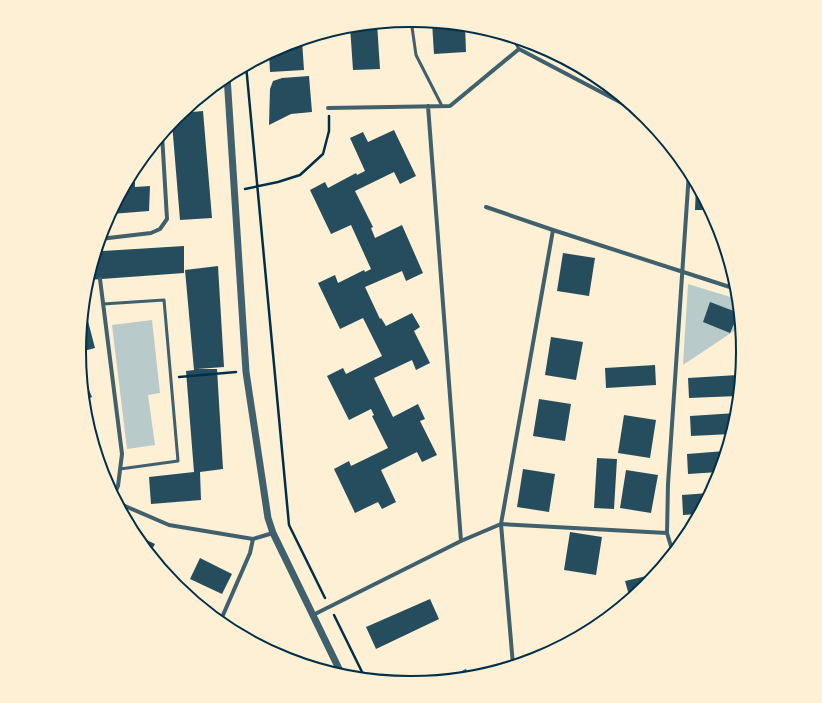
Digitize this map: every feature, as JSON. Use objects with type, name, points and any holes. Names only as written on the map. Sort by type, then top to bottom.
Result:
[{"type":"street","points":[[328,108],[450,106],[519,49],[611,96]]},
{"type":"street","points":[[228,84],[246,372],[268,518],[273,533],[338,668]]},
{"type":"street","points":[[428,106],[461,541]]},
{"type":"street","points":[[107,238],[151,233],[160,229],[167,219],[163,143]]},
{"type":"street","points":[[671,545],[667,533],[668,484],[688,183]]},
{"type":"street","points":[[486,207],[729,287]]},
{"type":"street","points":[[513,660],[501,524],[553,230]]},
{"type":"street","points":[[100,279],[122,454],[117,489]]},
{"type":"street","points":[[126,506],[169,525],[253,539],[273,533]]},
{"type":"street","points":[[312,615],[330,608],[461,541],[501,524],[667,533]]},
{"type":"street","points":[[223,616],[250,553],[253,539]]},
{"type":"lane","points":[[412,27],[416,55],[442,106]]},
{"type":"lane","points":[[516,44],[519,49]]},
{"type":"lane","points":[[103,304],[164,300],[178,461],[120,469]]},
{"type":"path","points":[[247,72],[289,525],[362,672]]},
{"type":"path","points":[[235,192],[278,182],[300,175],[324,154],[329,131],[328,108]]},
{"type":"path","points":[[186,376],[233,373]]},
{"type":"shaded area","points":[[688,284],[731,297],[735,330],[683,365]]},
{"type":"shaded area","points":[[152,320],[160,393],[148,395],[155,445],[127,449],[112,325]]},
{"type":"building","points":[[432,28],[465,32],[466,52],[434,54]]},
{"type":"building","points":[[377,29],[380,69],[353,70],[350,33]]},
{"type":"building","points":[[302,46],[304,70],[270,72],[269,59]]},
{"type":"building","points":[[309,76],[312,112],[291,114],[269,125],[270,89],[273,81],[282,78]]},
{"type":"building","points":[[203,111],[212,218],[180,220],[173,132],[193,112]]},
{"type":"building","points":[[394,130],[416,176],[400,184],[394,172],[355,191],[373,227],[371,228],[375,238],[402,225],[423,273],[406,281],[402,271],[365,287],[380,319],[381,318],[386,326],[412,313],[420,327],[414,331],[430,363],[416,370],[412,360],[374,378],[393,417],[418,404],[425,419],[420,421],[437,455],[422,462],[417,452],[381,470],[396,502],[382,509],[378,502],[355,513],[334,469],[349,461],[351,466],[388,448],[372,416],[374,415],[371,409],[349,420],[327,376],[343,368],[346,374],[382,356],[363,318],[340,329],[318,283],[335,275],[338,283],[364,270],[365,272],[371,269],[351,225],[331,234],[310,190],[325,182],[328,188],[356,173],[357,175],[365,171],[350,138],[363,132],[368,142]]},
{"type":"building","points":[[134,182],[135,187],[150,186],[149,211],[117,213]]},
{"type":"building","points":[[696,196],[703,210],[695,210]]},
{"type":"building","points":[[184,246],[184,273],[95,279],[103,251]]},
{"type":"building","points":[[563,253],[595,258],[589,296],[557,291]]},
{"type":"building","points":[[218,266],[224,367],[197,369],[217,369],[223,469],[200,472],[201,500],[151,504],[149,477],[194,472],[186,371],[194,370],[185,270]]},
{"type":"building","points":[[710,302],[733,311],[734,323],[730,333],[703,322]]},
{"type":"building","points":[[88,321],[95,348],[86,350],[87,330]]},
{"type":"building","points":[[551,337],[583,342],[576,380],[545,375]]},
{"type":"building","points":[[655,365],[656,385],[606,388],[605,368]]},
{"type":"building","points":[[735,375],[733,396],[689,398],[688,378]]},
{"type":"building","points":[[89,389],[92,397],[90,398]]},
{"type":"building","points":[[539,399],[571,404],[565,441],[533,436]]},
{"type":"building","points":[[729,413],[724,434],[691,436],[690,416]]},
{"type":"building","points":[[624,415],[656,420],[650,458],[618,453]]},
{"type":"building","points":[[719,451],[712,472],[688,474],[687,454]]},
{"type":"building","points":[[597,458],[617,459],[614,509],[594,508]]},
{"type":"building","points":[[523,469],[555,474],[549,512],[517,507]]},
{"type":"building","points":[[626,470],[658,475],[651,513],[620,508]]},
{"type":"building","points":[[703,493],[692,514],[683,515],[682,495]]},
{"type":"building","points":[[570,532],[602,537],[596,575],[564,570]]},
{"type":"building","points":[[147,540],[155,544],[153,548]]},
{"type":"building","points":[[200,558],[232,574],[222,594],[190,579]]},
{"type":"building","points":[[644,577],[628,592],[625,581]]},
{"type":"building","points":[[430,599],[439,619],[376,649],[366,627]]}]
